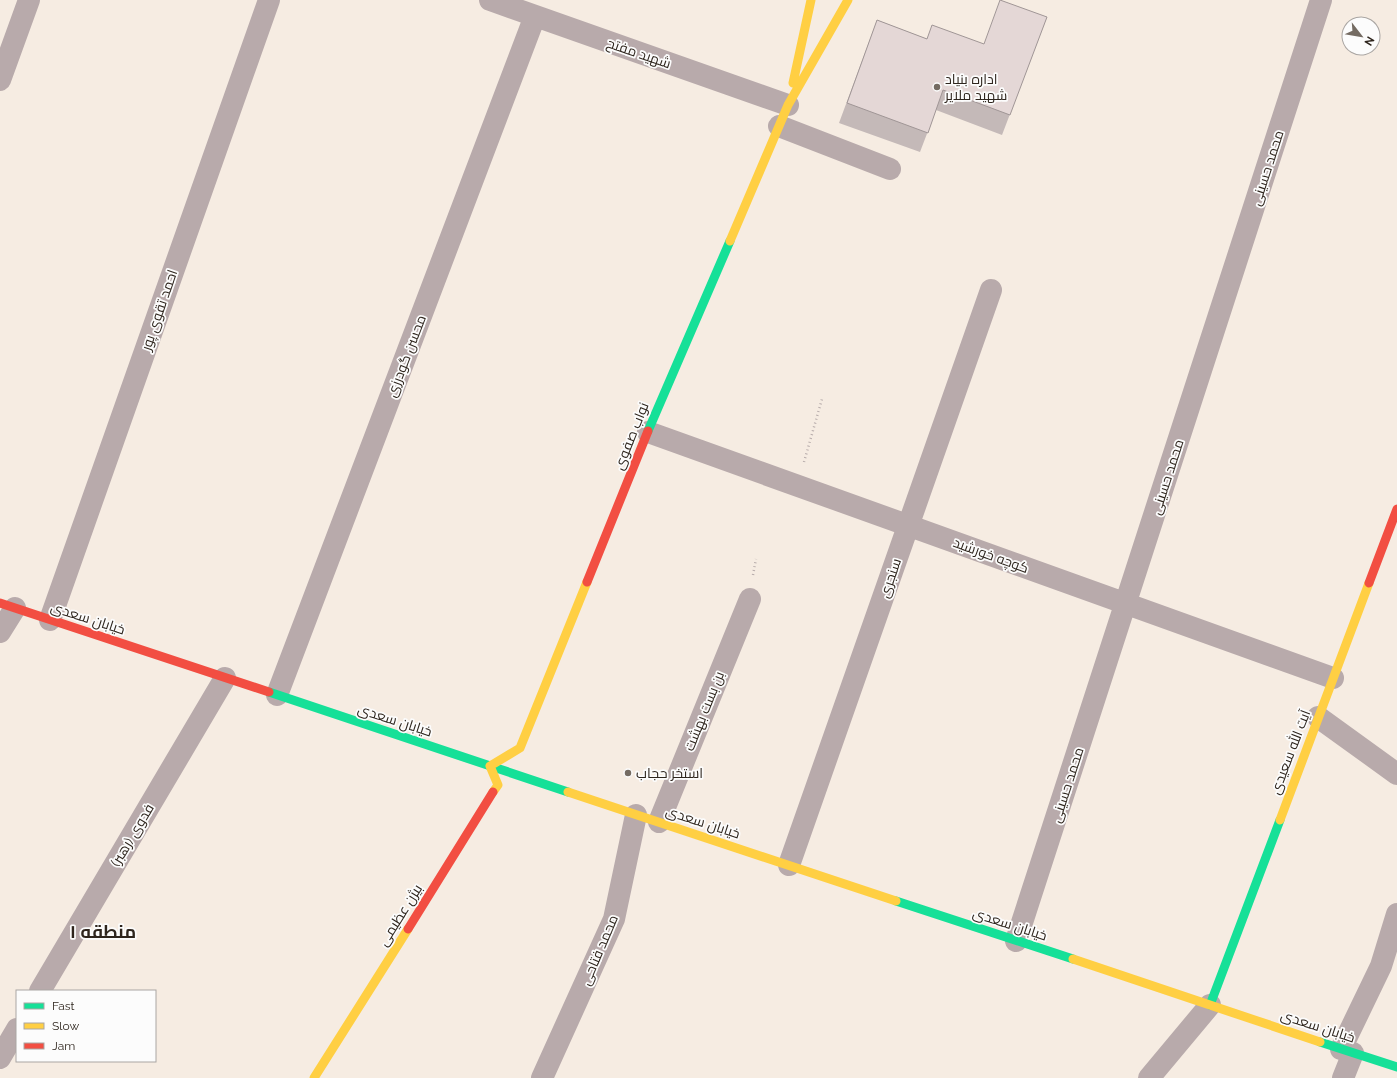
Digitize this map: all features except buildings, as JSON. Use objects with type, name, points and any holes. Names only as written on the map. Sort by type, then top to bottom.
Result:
[{"type":"main road","points":[[788,105],[811,0]]},
{"type":"main road","points":[[788,105],[848,0]]},
{"type":"main road","name":"نواب صفوی","points":[[490,766],[520,748],[648,432],[788,105]]},
{"type":"main road","name":"آیت الله سعیدی","points":[[1210,1005],[1397,509]]},
{"type":"main road","name":"خیابان سعدی","points":[[7,606],[1397,1068]]},
{"type":"main road","name":"بیژن عظیمی","points":[[314,1078],[498,784],[490,766]]},
{"type":"street","points":[[0,80],[29,0]]},
{"type":"street","name":"احمد تقوی پور","points":[[50,620],[269,0]]},
{"type":"street","name":"شهید مفتح","points":[[490,0],[788,105]]},
{"type":"street","name":"محمد حسینی","points":[[1016,941],[1126,603],[1314,4]]},
{"type":"street","name":"محسن گودرزی","points":[[277,695],[535,16]]},
{"type":"street","points":[[779,126],[890,169]]},
{"type":"street","name":"سنجری","points":[[789,865],[991,290]]},
{"type":"street","name":"کوچه خورشید","points":[[648,432],[1333,678]]},
{"type":"street","name":"بن بست بهشت","points":[[659,822],[750,599]]},
{"type":"street","points":[[0,632],[7,606]]},
{"type":"street","name":"فدوی (رهبر)","points":[[41,990],[225,678]]},
{"type":"street","points":[[1318,717],[1397,774]]},
{"type":"street","name":"محمد فتاحی","points":[[542,1078],[614,919],[636,815]]},
{"type":"street","points":[[1343,1078],[1347,1051],[1381,966],[1397,914]]},
{"type":"street","points":[[1149,1078],[1210,1005]]},
{"type":"street","points":[[0,1058],[16,1031]]},
{"type":"path","points":[[798,486],[822,399]]},
{"type":"traffic: fast","points":[[648,431],[730,241]]},
{"type":"traffic: fast","points":[[269,692],[568,792]]},
{"type":"traffic: fast","points":[[1210,1005],[1280,820]]},
{"type":"traffic: fast","points":[[896,901],[1073,959]]},
{"type":"traffic: fast","points":[[1320,1042],[1397,1067]]},
{"type":"traffic: slow","points":[[793,83],[811,0]]},
{"type":"traffic: slow","points":[[730,241],[788,105],[848,0]]},
{"type":"traffic: slow","points":[[493,792],[498,785],[490,766],[520,748],[587,582]]},
{"type":"traffic: slow","points":[[1280,820],[1369,583]]},
{"type":"traffic: slow","points":[[568,792],[896,901]]},
{"type":"traffic: slow","points":[[314,1078],[408,929]]},
{"type":"traffic: slow","points":[[1073,959],[1320,1042]]},
{"type":"traffic: jam","points":[[587,582],[648,431]]},
{"type":"traffic: jam","points":[[1369,583],[1397,509]]},
{"type":"traffic: jam","points":[[0,603],[269,692]]},
{"type":"traffic: jam","points":[[408,929],[493,792]]},
{"type":"place","name":"اداره بنیاد شهید ملایر","points":[[937,87]]},
{"type":"place","name":"استخر حجاب","points":[[628,773]]},
{"type":"district","name":"منطقه ۱","points":[[103,932]]}]
